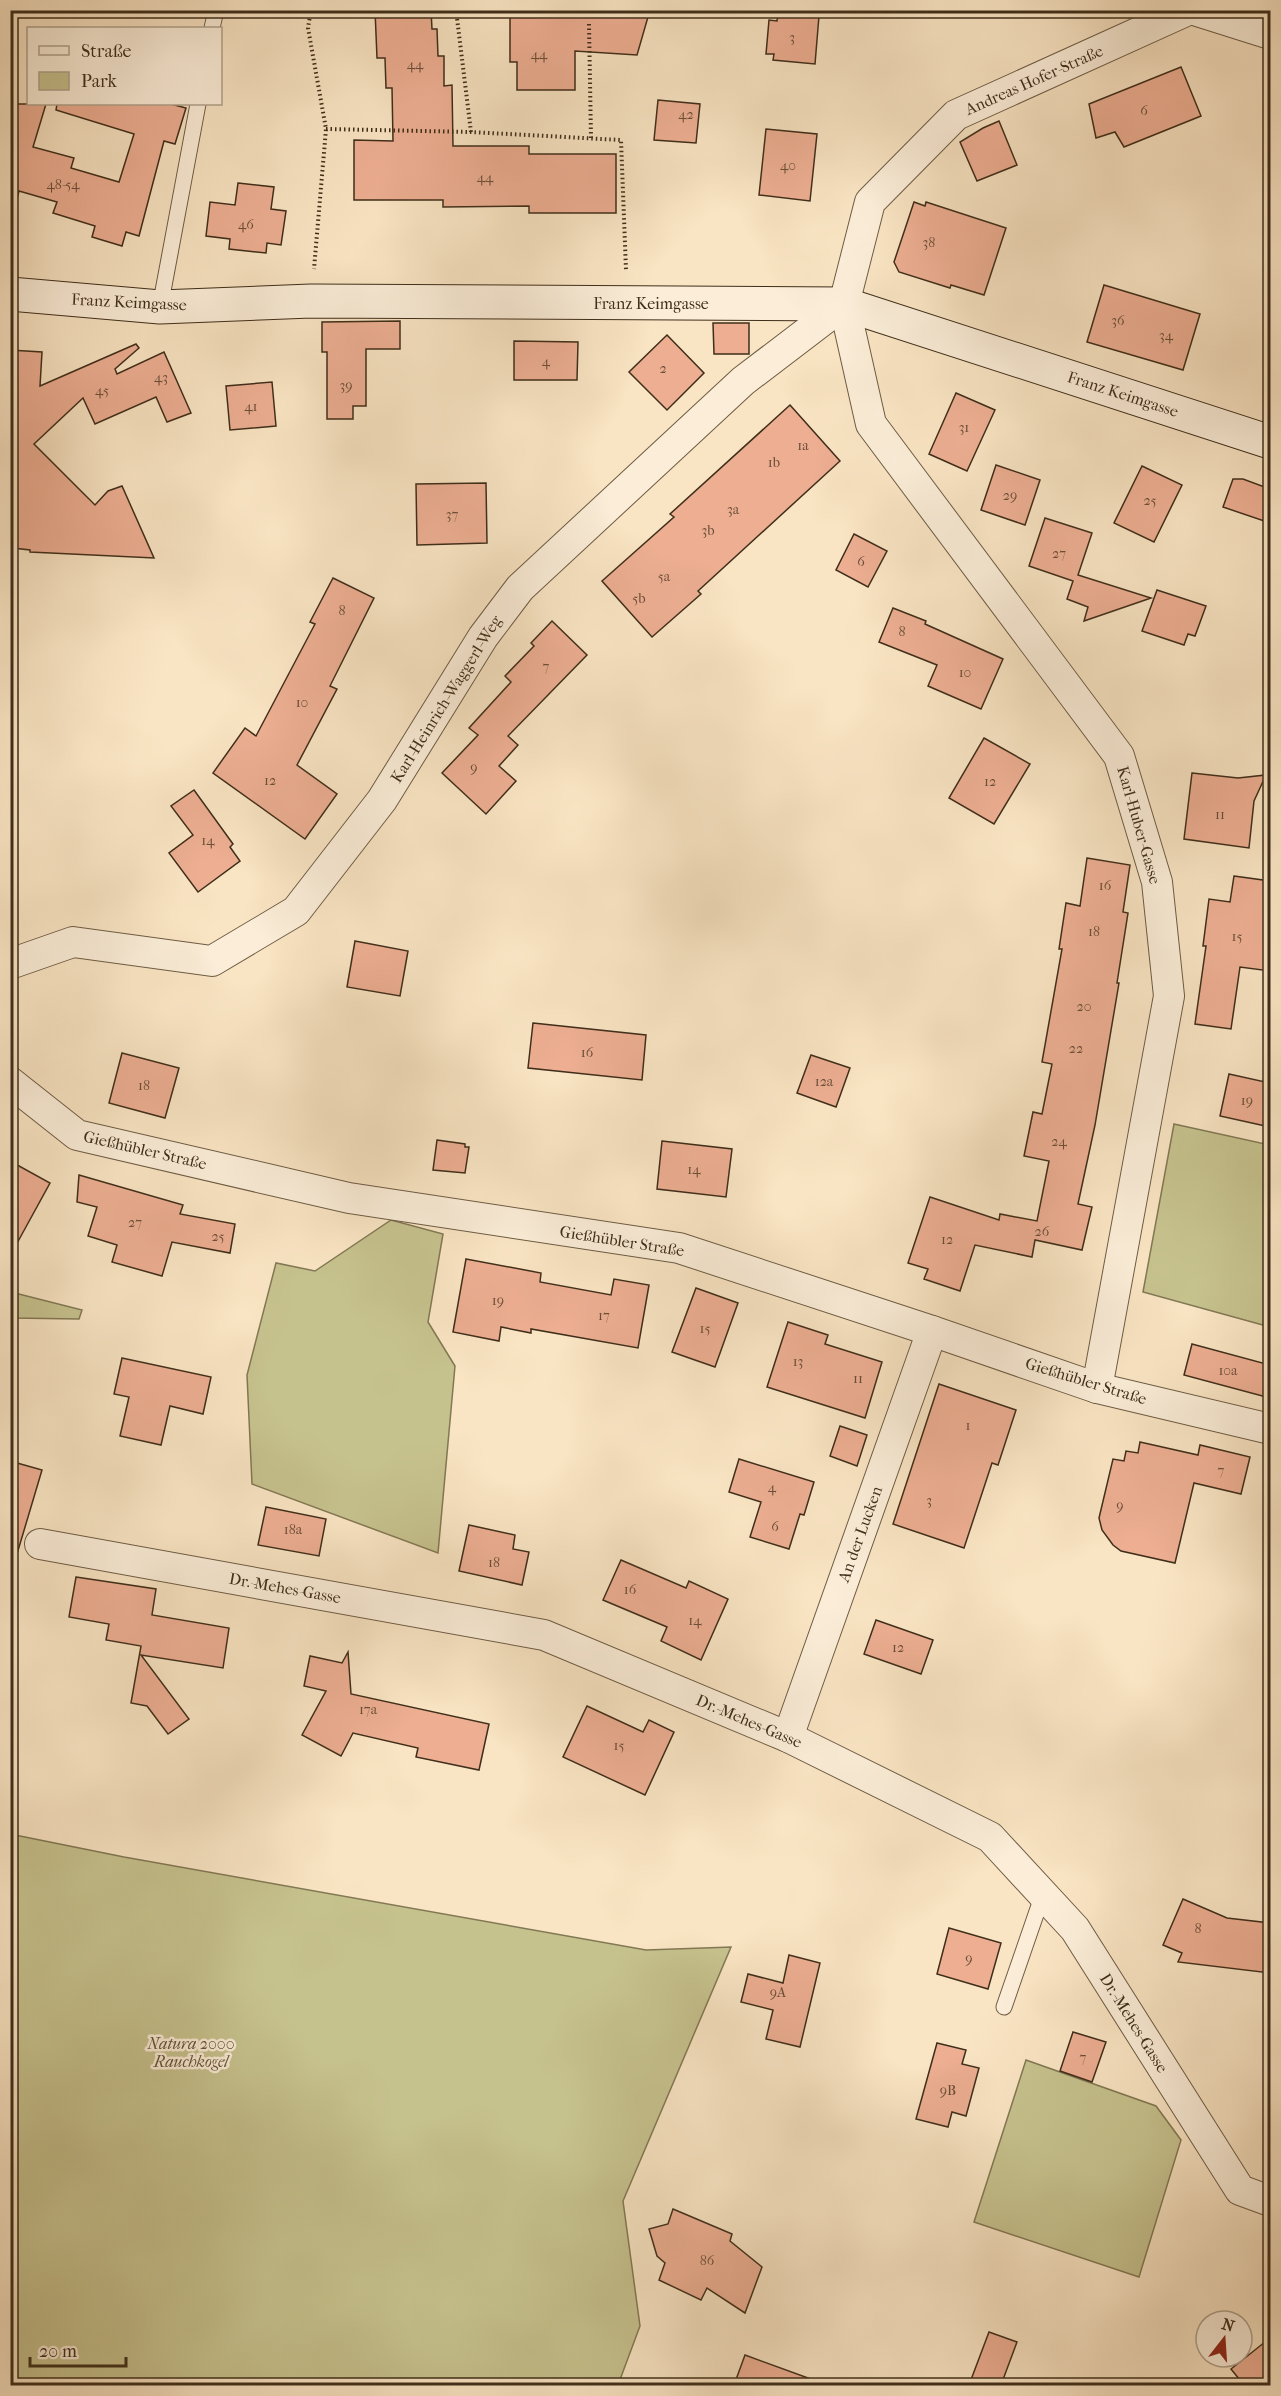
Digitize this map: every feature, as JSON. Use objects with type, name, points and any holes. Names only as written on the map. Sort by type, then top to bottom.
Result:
[{"type":"main road","name":"Franz Keimgasse","points":[[10,294],[160,307],[311,301],[844,304],[1270,442]]},
{"type":"street","name":"Andreas Hofer-Straße","points":[[844,304],[870,202],[956,115],[1188,10]]},
{"type":"street","points":[[1194,10],[1270,34]]},
{"type":"street","name":"Karl-Heinrich-Waggerl-Weg","points":[[10,964],[73,942],[212,961],[296,911],[382,800],[483,637],[520,588],[743,381],[844,304]]},
{"type":"street","name":"Karl-Huber-Gasse","points":[[844,304],[871,424],[1119,756],[1157,882],[1169,996],[1097,1388]]},
{"type":"street","name":"Gießhübler Straße","points":[[10,1082],[77,1135],[349,1198],[679,1248],[1097,1388],[1270,1429]]},
{"type":"street","name":"An der Lucken","points":[[788,1737],[932,1331]]},
{"type":"street","name":"Dr.-Mehes-Gasse","points":[[40,1544],[544,1635],[788,1737],[990,1837],[1075,1929],[1240,2190],[1270,2201]]},
{"type":"lane","points":[[213,27],[216,10]]},
{"type":"lane","points":[[160,307],[198,105]]},
{"type":"lane","points":[[1005,2007],[1043,1894]]},
{"type":"path","points":[[311,10],[308,28],[326,129],[311,301]]},
{"type":"path","points":[[456,10],[471,132]]},
{"type":"path","points":[[589,24],[591,138]]},
{"type":"path","points":[[326,129],[471,132],[621,140],[627,303]]},
{"type":"green space","points":[[1174,1124],[1270,1145],[1270,1327],[1143,1292]]},
{"type":"green space","points":[[391,1220],[443,1234],[428,1322],[455,1366],[438,1553],[252,1484],[247,1375],[276,1263],[315,1271]]},
{"type":"green space","points":[[10,1292],[82,1310],[79,1319],[11,1318]]},
{"type":"green space","name":"Natura 2000 Rauchkogel","points":[[10,1834],[124,1857],[646,1950],[731,1947],[623,2201],[640,2326],[618,2385],[11,2385]]},
{"type":"green space","points":[[1026,2060],[1156,2106],[1181,2140],[1139,2277],[974,2222]]},
{"type":"building","points":[[375,10],[431,10],[432,29],[437,29],[438,56],[444,56],[444,86],[452,85],[453,146],[529,146],[529,154],[616,154],[616,213],[529,213],[529,206],[443,207],[443,200],[354,200],[354,140],[393,141],[392,88],[386,88],[385,58],[377,58]]},
{"type":"building","points":[[510,10],[650,10],[637,55],[575,51],[575,90],[517,90],[517,62],[510,62]]},
{"type":"building","points":[[778,12],[819,16],[815,64],[773,60],[774,54],[766,54],[769,20],[777,21]]},
{"type":"building","points":[[1181,67],[1201,116],[1124,147],[1115,132],[1096,138],[1089,104]]},
{"type":"building","points":[[658,100],[700,104],[696,143],[654,140]]},
{"type":"building","points":[[10,104],[46,105],[33,147],[74,158],[71,168],[119,182],[134,134],[56,110],[57,105],[175,105],[186,108],[175,144],[164,141],[139,236],[126,232],[122,246],[92,237],[95,226],[53,213],[57,202],[19,191],[17,199],[10,198]]},
{"type":"building","points":[[999,121],[1017,165],[977,181],[960,142]]},
{"type":"building","points":[[766,129],[817,134],[810,201],[759,195]]},
{"type":"building","points":[[238,183],[274,187],[271,209],[286,211],[281,245],[267,243],[266,253],[229,249],[230,239],[206,236],[210,202],[235,205]]},
{"type":"building","points":[[914,202],[925,206],[926,202],[1006,228],[984,295],[951,285],[950,288],[899,272],[894,262]]},
{"type":"building","points":[[1104,285],[1200,314],[1183,370],[1087,342]]},
{"type":"building","points":[[400,321],[400,349],[366,349],[366,406],[353,406],[353,419],[327,419],[327,352],[322,352],[322,322]]},
{"type":"building","points":[[713,323],[749,323],[749,354],[714,354]]},
{"type":"building","points":[[667,335],[704,373],[667,410],[629,372]]},
{"type":"building","points":[[514,341],[578,342],[577,380],[514,380]]},
{"type":"building","points":[[136,344],[139,348],[115,369],[117,374],[164,352],[191,413],[167,422],[156,397],[95,424],[83,398],[34,444],[95,505],[108,491],[122,486],[154,558],[30,552],[30,550],[13,548],[14,499],[10,495],[10,350],[42,352],[40,386]]},
{"type":"building","points":[[272,382],[276,426],[230,430],[226,386]]},
{"type":"building","points":[[956,393],[995,410],[967,471],[929,454]]},
{"type":"building","points":[[790,405],[840,461],[698,591],[701,594],[652,637],[602,581],[674,517],[670,514]]},
{"type":"building","points":[[996,465],[1040,480],[1025,525],[981,510]]},
{"type":"building","points":[[1142,466],[1182,485],[1154,542],[1114,523]]},
{"type":"building","points":[[1233,479],[1243,479],[1270,489],[1270,523],[1223,507]]},
{"type":"building","points":[[486,483],[487,543],[417,545],[416,484]]},
{"type":"building","points":[[1045,518],[1092,533],[1078,575],[1151,598],[1084,621],[1088,607],[1067,599],[1073,581],[1029,566]]},
{"type":"building","points":[[854,534],[887,551],[868,587],[836,570]]},
{"type":"building","points":[[333,578],[374,598],[330,686],[337,689],[297,765],[337,794],[305,839],[213,773],[245,728],[256,736],[315,624],[310,622]]},
{"type":"building","points":[[1157,590],[1206,606],[1195,636],[1188,634],[1184,645],[1142,631]]},
{"type":"building","points":[[893,608],[926,621],[925,624],[1003,659],[981,709],[928,686],[937,665],[879,642]]},
{"type":"building","points":[[552,621],[587,655],[508,736],[518,745],[499,766],[516,781],[486,814],[442,773],[478,735],[469,728],[511,682],[505,676],[534,646],[531,643]]},
{"type":"building","points":[[984,738],[1030,764],[994,824],[949,798]]},
{"type":"building","points":[[1192,773],[1238,778],[1266,775],[1254,801],[1249,848],[1184,839]]},
{"type":"building","points":[[194,790],[233,844],[230,847],[240,861],[198,892],[169,853],[193,835],[171,806]]},
{"type":"building","points":[[1087,858],[1130,865],[1123,912],[1128,913],[1117,983],[1119,983],[1095,1125],[1078,1204],[1092,1207],[1082,1250],[1035,1240],[1032,1257],[975,1245],[960,1291],[924,1279],[928,1269],[908,1263],[930,1197],[999,1220],[1000,1214],[1037,1221],[1049,1161],[1024,1156],[1033,1112],[1042,1114],[1052,1064],[1042,1062],[1062,949],[1059,949],[1066,903],[1080,906]]},
{"type":"building","points":[[1234,876],[1270,881],[1270,971],[1240,967],[1231,1029],[1195,1024],[1206,946],[1203,946],[1209,899],[1230,902]]},
{"type":"building","points":[[355,941],[408,951],[400,996],[347,987]]},
{"type":"building","points":[[533,1023],[646,1035],[642,1080],[528,1068]]},
{"type":"building","points":[[122,1053],[179,1068],[165,1118],[109,1103]]},
{"type":"building","points":[[811,1055],[850,1068],[836,1107],[797,1093]]},
{"type":"building","points":[[1229,1074],[1270,1083],[1270,1127],[1220,1116]]},
{"type":"building","points":[[437,1140],[465,1144],[465,1147],[469,1147],[465,1173],[433,1170]]},
{"type":"building","points":[[662,1141],[732,1149],[726,1197],[657,1189]]},
{"type":"building","points":[[10,1161],[50,1183],[10,1256]]},
{"type":"building","points":[[79,1175],[183,1205],[180,1214],[235,1224],[230,1253],[172,1242],[162,1276],[112,1262],[117,1245],[88,1236],[97,1207],[77,1202]]},
{"type":"building","points":[[466,1259],[541,1273],[540,1282],[611,1295],[614,1279],[649,1285],[638,1348],[531,1329],[531,1333],[501,1327],[499,1341],[453,1332]]},
{"type":"building","points":[[696,1288],[738,1303],[715,1367],[672,1352]]},
{"type":"building","points":[[788,1322],[828,1335],[825,1344],[882,1362],[865,1418],[767,1387]]},
{"type":"building","points":[[1192,1344],[1270,1365],[1270,1398],[1184,1375]]},
{"type":"building","points":[[122,1358],[211,1377],[203,1414],[170,1406],[161,1445],[120,1436],[129,1397],[114,1394]]},
{"type":"building","points":[[939,1384],[1016,1410],[998,1465],[992,1463],[964,1548],[893,1524]]},
{"type":"building","points":[[840,1426],[867,1435],[857,1466],[830,1456]]},
{"type":"building","points":[[1140,1442],[1198,1455],[1200,1445],[1250,1457],[1241,1494],[1194,1483],[1175,1563],[1121,1551],[1113,1545],[1102,1530],[1099,1518],[1113,1459],[1124,1461],[1126,1451],[1138,1453]]},
{"type":"building","points":[[739,1459],[814,1482],[804,1515],[800,1514],[789,1549],[750,1537],[761,1502],[729,1492]]},
{"type":"building","points":[[10,1461],[42,1470],[17,1554],[10,1553]]},
{"type":"building","points":[[266,1507],[326,1519],[319,1556],[258,1545]]},
{"type":"building","points":[[469,1525],[515,1535],[513,1549],[529,1552],[522,1585],[459,1571]]},
{"type":"building","points":[[621,1560],[686,1588],[689,1581],[728,1599],[701,1660],[661,1641],[667,1627],[603,1600]]},
{"type":"building","points":[[76,1577],[156,1589],[152,1615],[229,1628],[223,1668],[141,1655],[189,1719],[168,1734],[147,1706],[131,1703],[141,1646],[106,1640],[109,1624],[69,1617]]},
{"type":"building","points":[[876,1620],[933,1640],[921,1674],[864,1654]]},
{"type":"building","points":[[348,1652],[351,1694],[489,1724],[479,1770],[416,1757],[418,1748],[353,1733],[341,1756],[302,1735],[326,1691],[304,1686],[310,1656],[342,1663]]},
{"type":"building","points":[[587,1706],[643,1732],[649,1720],[674,1732],[645,1795],[563,1757]]},
{"type":"building","points":[[1183,1899],[1227,1918],[1270,1923],[1270,1973],[1178,1962],[1182,1953],[1163,1945]]},
{"type":"building","points":[[949,1928],[1001,1943],[988,1989],[937,1974]]},
{"type":"building","points":[[789,1955],[820,1963],[800,2047],[766,2039],[773,2010],[741,2002],[748,1974],[783,1983]]},
{"type":"building","points":[[1073,2032],[1106,2042],[1092,2082],[1060,2071]]},
{"type":"building","points":[[937,2043],[966,2050],[962,2064],[979,2068],[966,2116],[952,2112],[948,2127],[916,2119]]},
{"type":"building","points":[[673,2209],[732,2234],[730,2241],[762,2267],[745,2313],[707,2288],[701,2300],[659,2280],[665,2263],[657,2256],[649,2229],[668,2224]]},
{"type":"building","points":[[989,2332],[1017,2342],[1001,2385],[969,2385]]},
{"type":"building","points":[[1270,2338],[1270,2385],[1244,2385],[1231,2369],[1254,2369],[1254,2351]]},
{"type":"building","points":[[745,2355],[819,2382],[818,2385],[734,2385]]}]
